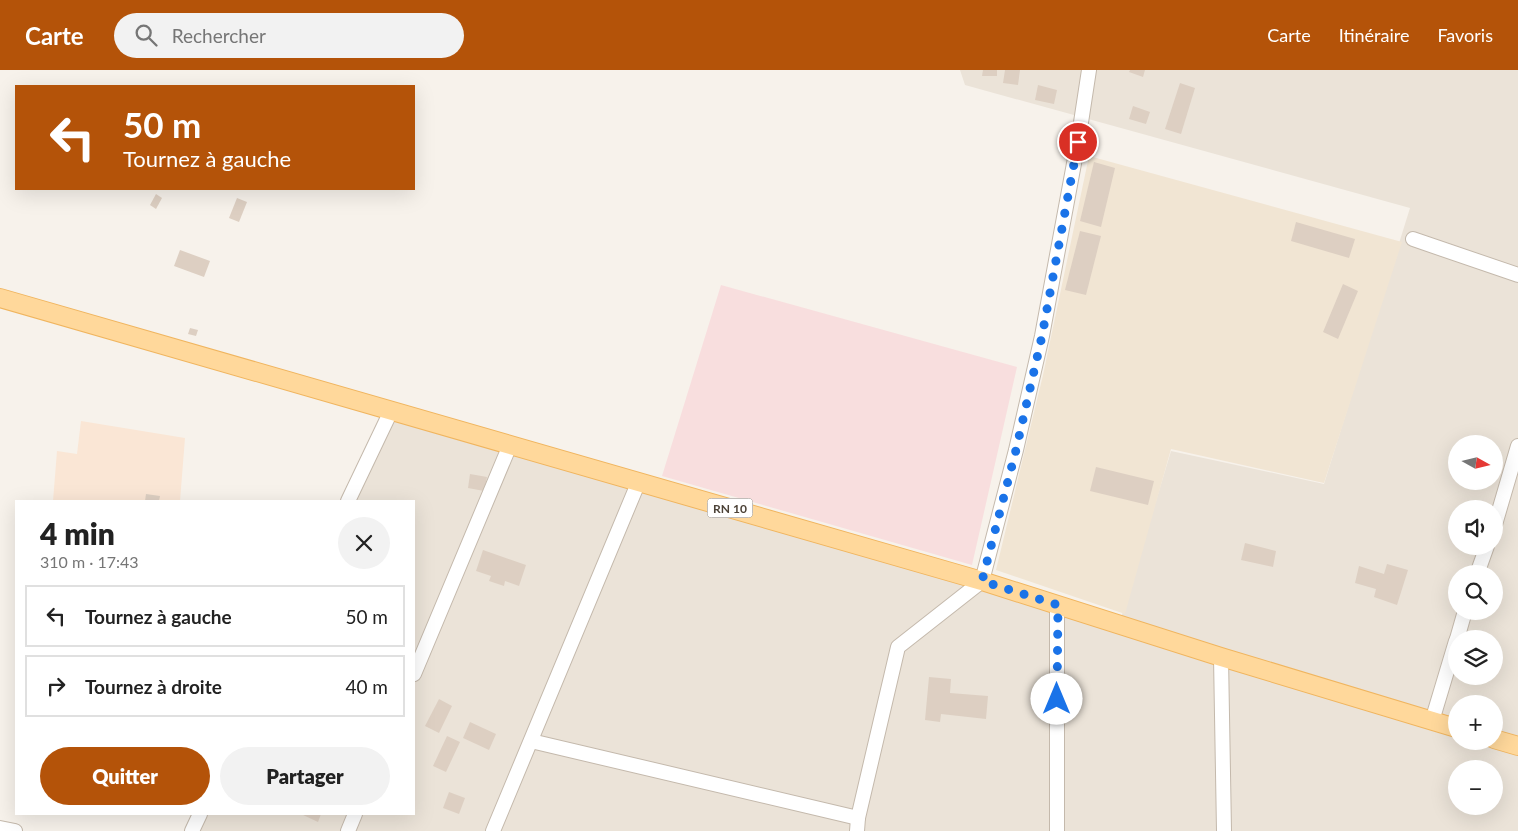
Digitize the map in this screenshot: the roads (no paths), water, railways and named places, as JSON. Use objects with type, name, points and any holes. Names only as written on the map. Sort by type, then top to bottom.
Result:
[{"type":"main road","name":"RN 10","points":[[0,298],[982,581],[1221,657],[1448,726]]},
{"type":"main road","points":[[1503,742],[1518,746]]},
{"type":"street","points":[[531,740],[858,825],[898,647],[982,581],[1016,450],[1042,336],[1078,142],[1089,70]]},
{"type":"street","points":[[1413,240],[1518,275]]},
{"type":"street","points":[[348,500],[391,411]]},
{"type":"street","points":[[415,672],[510,445]]},
{"type":"street","points":[[1502,500],[1518,446]]},
{"type":"street","points":[[493,831],[640,481]]},
{"type":"street","points":[[1057,831],[1058,605]]},
{"type":"street","points":[[1221,657],[1224,831]]},
{"type":"street","points":[[1432,721],[1448,669]]},
{"type":"street","points":[[192,831],[200,815]]},
{"type":"street","points":[[348,831],[355,815]]},
{"type":"street","points":[[0,828],[15,831]]}]
